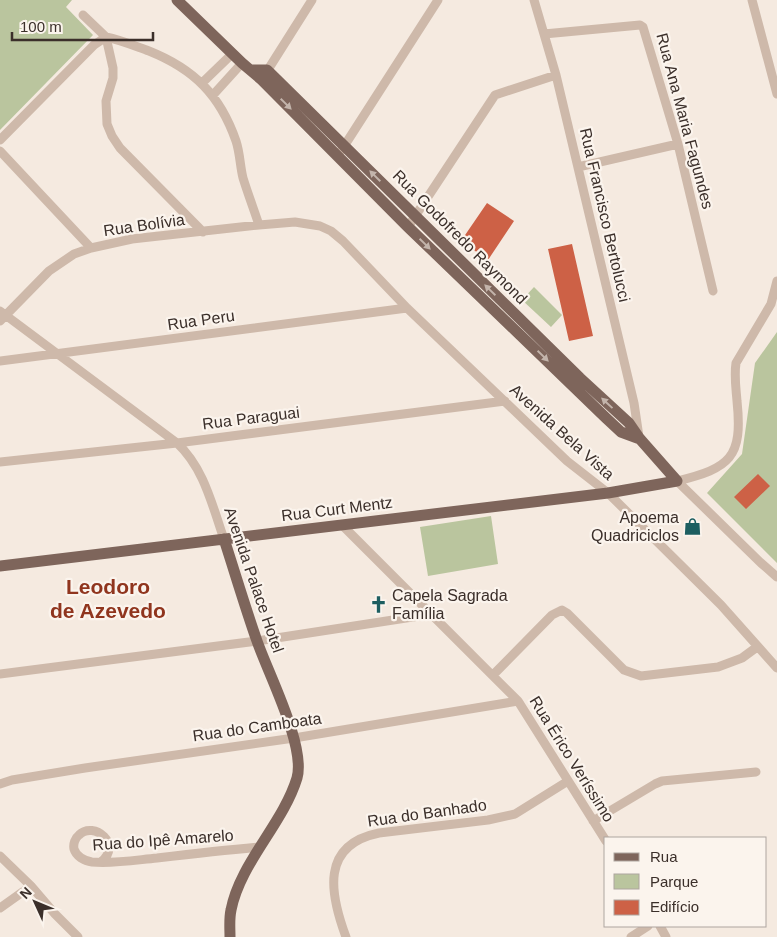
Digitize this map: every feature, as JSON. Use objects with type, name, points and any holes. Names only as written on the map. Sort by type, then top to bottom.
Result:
[{"type":"main road","name":"Rua Godofredo Raymond","points":[[177,0],[246,67],[265,75],[344,145],[628,423],[677,480]]},
{"type":"main road","name":"Rua Godofredo Raymond","points":[[265,75],[338,155],[408,227],[621,432],[640,439]]},
{"type":"main road","name":"Rua Curt Mentz","points":[[0,566],[608,493],[677,480]]},
{"type":"main road","name":"Avenida Palace Hotel","points":[[224,539],[257,642],[294,738],[298,763],[298,776],[285,807],[260,847],[234,897],[230,912],[230,937]]},
{"type":"street","points":[[265,75],[312,0]]},
{"type":"street","points":[[338,155],[438,0]]},
{"type":"street","name":"Rua Francisco Bertolucci","points":[[534,0],[556,75],[578,166],[634,403],[640,439]]},
{"type":"street","points":[[752,0],[777,94]]},
{"type":"street","points":[[83,15],[106,37],[120,40],[178,64],[191,73],[213,95],[229,124],[236,143],[243,177],[259,225]]},
{"type":"street","name":"Rua Ana Maria Fagundes","points":[[544,34],[643,26],[678,144],[713,291]]},
{"type":"street","points":[[0,140],[94,45],[106,37]]},
{"type":"street","points":[[106,37],[113,68],[113,78],[106,101],[106,124],[120,148],[202,232]]},
{"type":"street","points":[[202,84],[232,54]]},
{"type":"street","points":[[213,95],[246,67]]},
{"type":"street","points":[[408,227],[495,95],[556,75]]},
{"type":"street","points":[[578,166],[678,144]]},
{"type":"street","points":[[0,151],[90,248]]},
{"type":"street","name":"Rua Bolívia","points":[[2,316],[49,271],[74,254],[90,248],[132,239],[259,225],[295,222],[320,226]]},
{"type":"street","name":"Avenida Bela Vista","points":[[320,226],[343,241],[407,308],[567,461],[608,493],[721,605],[777,668]]},
{"type":"street","points":[[677,480],[715,470],[735,450],[739,417],[734,372],[736,363],[770,304],[777,282]]},
{"type":"street","name":"Rua Peru","points":[[0,362],[407,308]]},
{"type":"street","name":"Avenida Palace Hotel","points":[[2,316],[177,442],[189,454],[199,470],[224,539]]},
{"type":"street","name":"Rua Paraguai","points":[[0,462],[505,401]]},
{"type":"street","name":"Rua Godofredo Raymond","points":[[677,480],[777,577]]},
{"type":"street","name":"Rua Érico Veríssimo","points":[[342,525],[518,701],[604,838]]},
{"type":"street","points":[[493,675],[552,615],[562,610],[624,670],[641,676],[718,667],[742,658],[757,647]]},
{"type":"street","points":[[0,674],[257,642],[432,614]]},
{"type":"street","name":"Rua do Camboata","points":[[0,784],[12,780],[86,768],[294,738],[518,701]]},
{"type":"street","points":[[593,822],[662,781],[756,772]]},
{"type":"street","name":"Rua do Banhado","points":[[346,937],[336,906],[332,882],[338,862],[345,850],[354,842],[364,836],[379,833],[488,820],[515,814],[568,781]]},
{"type":"street","name":"Rua do Ipê Amarelo","points":[[101,862],[109,852],[109,844],[106,837],[99,832],[84,831],[78,835],[74,842],[74,848],[77,854],[90,862],[101,862],[125,861],[260,847]]},
{"type":"street","points":[[0,856],[31,886],[78,937]]},
{"type":"street","points":[[0,908],[31,886]]},
{"type":"street","points":[[631,937],[646,927]]},
{"type":"green space","points":[[0,0],[72,0],[66,7],[93,35],[0,130]]},
{"type":"green space","points":[[534,287],[562,315],[551,327],[522,300]]},
{"type":"green space","points":[[777,332],[777,563],[707,493],[742,454],[755,363]]},
{"type":"green space","points":[[491,516],[498,564],[428,576],[420,527]]},
{"type":"building","points":[[487,203],[514,221],[488,260],[461,241]]},
{"type":"building","points":[[572,244],[593,336],[569,341],[548,249]]},
{"type":"building","points":[[758,474],[770,486],[746,509],[734,497]]},
{"type":"place","name":"Apoema Quadriciclos","points":[[693,526]]},
{"type":"place","name":"Capela Sagrada Família","points":[[378,604]]},
{"type":"district","name":"Leodoro de Azevedo","points":[[108,598]]}]
